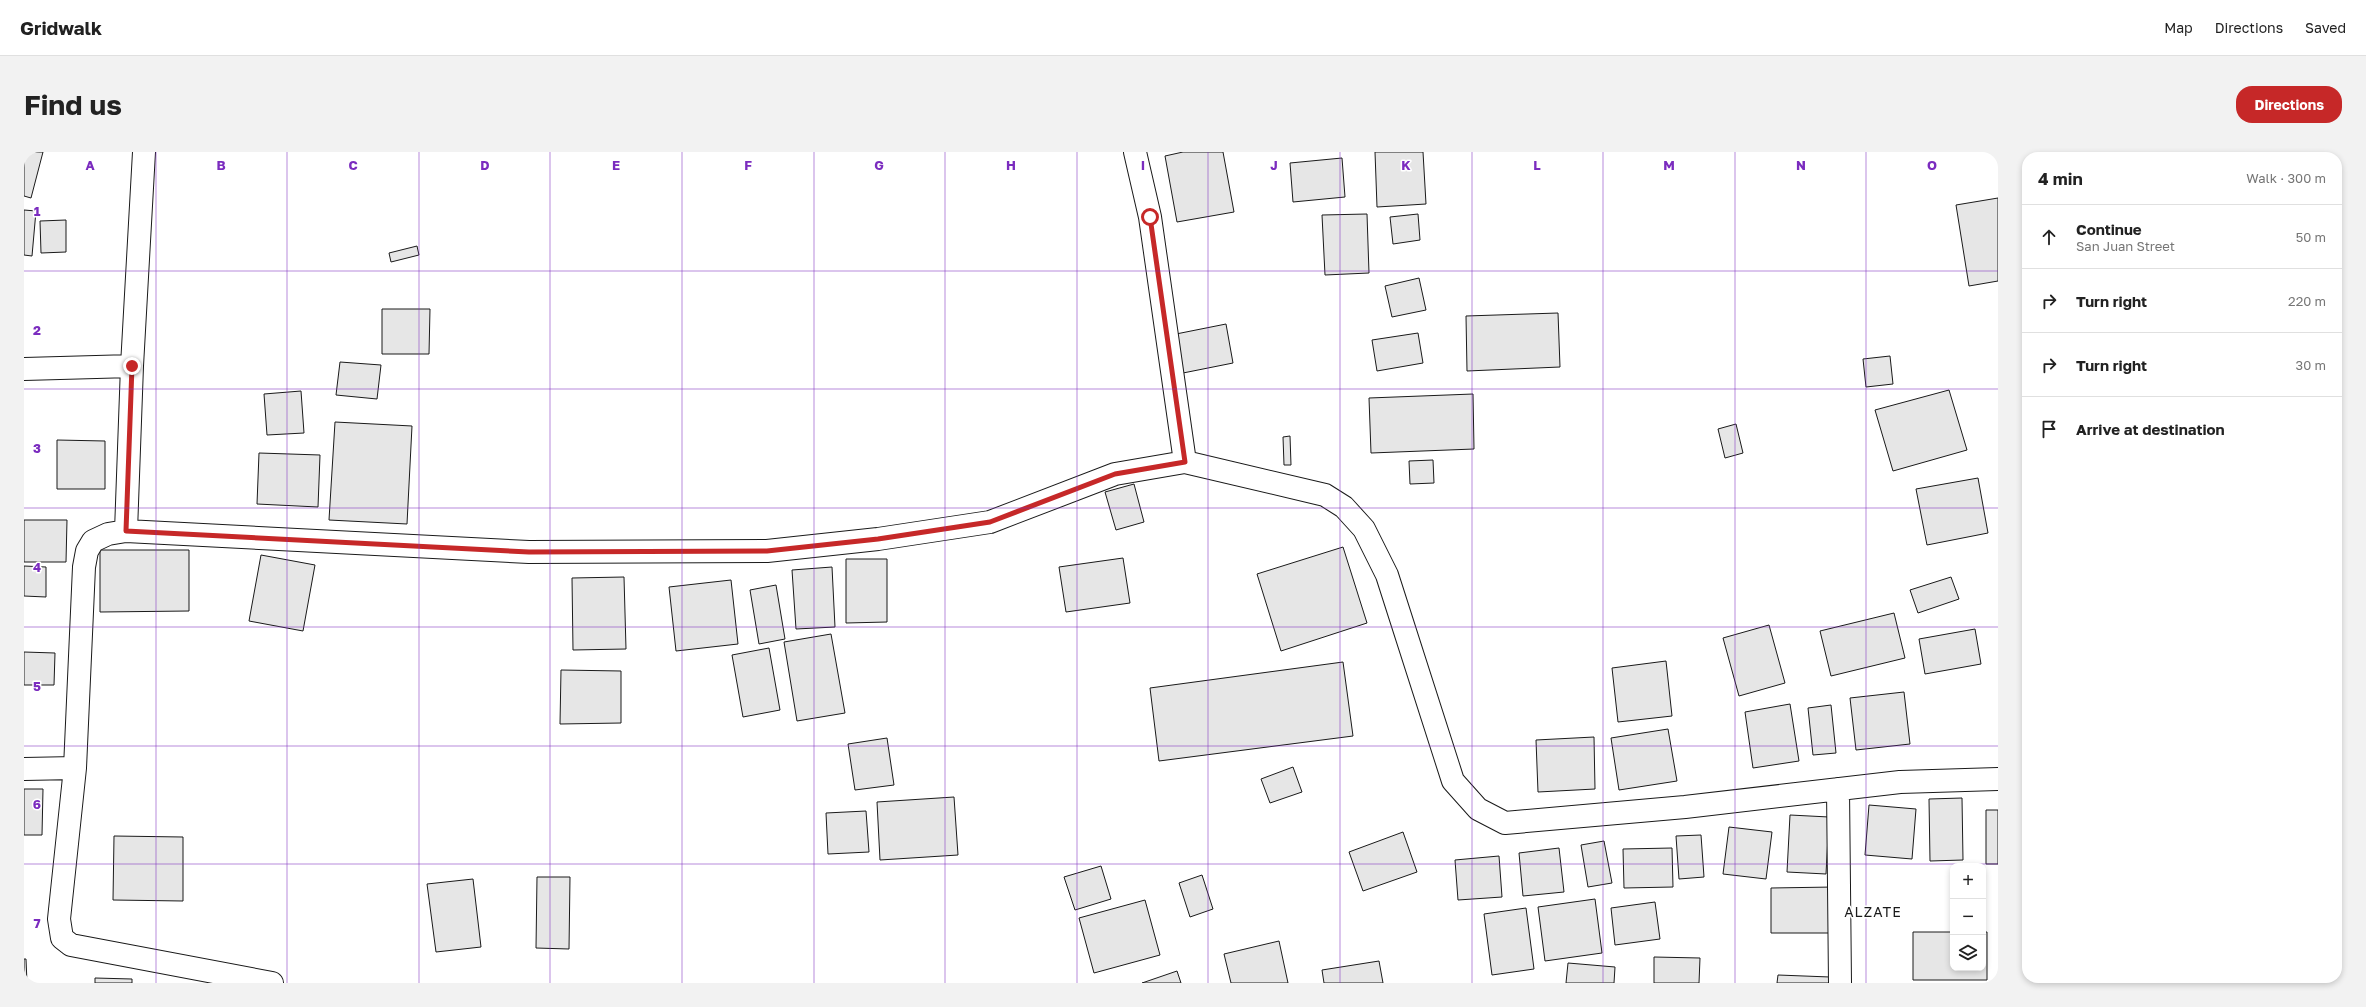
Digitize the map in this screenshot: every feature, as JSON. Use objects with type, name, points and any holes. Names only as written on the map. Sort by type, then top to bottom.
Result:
[{"type":"street","points":[[126,531],[132,366],[144,152]]},
{"type":"street","points":[[1135,152],[1150,217],[1185,462]]},
{"type":"street","points":[[24,370],[132,366]]},
{"type":"street","points":[[272,983],[71,945],[62,938],[59,919],[75,768],[81,592],[87,551],[93,541],[100,537],[126,531],[529,552],[767,551],[878,539],[990,522],[1115,474],[1185,462],[1324,495],[1344,507],[1364,529],[1387,575],[1453,781],[1478,809],[1505,823],[1685,807],[1900,782],[1998,779]]},
{"type":"street","points":[[24,769],[75,768]]},
{"type":"street","points":[[1838,789],[1840,983]]},
{"type":"building","points":[[24,152],[43,152],[31,198],[24,196]]},
{"type":"building","points":[[1183,152],[1223,152],[1234,212],[1177,222],[1165,156]]},
{"type":"building","points":[[1375,152],[1423,152],[1426,204],[1377,207]]},
{"type":"building","points":[[1342,158],[1345,197],[1293,202],[1290,163]]},
{"type":"building","points":[[1998,198],[1998,281],[1969,286],[1956,205]]},
{"type":"building","points":[[24,210],[36,211],[32,256],[24,255]]},
{"type":"building","points":[[1367,214],[1369,273],[1325,275],[1322,215]]},
{"type":"building","points":[[1418,214],[1420,240],[1393,244],[1390,217]]},
{"type":"building","points":[[66,220],[66,252],[41,253],[40,221]]},
{"type":"building","points":[[417,246],[419,255],[391,262],[389,253]]},
{"type":"building","points":[[1419,278],[1426,310],[1392,317],[1385,286]]},
{"type":"building","points":[[382,309],[430,309],[429,354],[382,354]]},
{"type":"building","points":[[1558,313],[1560,367],[1467,371],[1466,316]]},
{"type":"building","points":[[1226,324],[1233,363],[1178,374],[1171,335]]},
{"type":"building","points":[[1418,333],[1423,363],[1377,371],[1372,340]]},
{"type":"building","points":[[1890,356],[1893,384],[1866,387],[1863,359]]},
{"type":"building","points":[[340,362],[381,365],[377,399],[336,395]]},
{"type":"building","points":[[1949,390],[1967,450],[1893,471],[1875,410]]},
{"type":"building","points":[[301,391],[304,433],[267,435],[264,394]]},
{"type":"building","points":[[1473,394],[1474,449],[1371,453],[1369,398]]},
{"type":"building","points":[[335,422],[412,426],[407,524],[329,520]]},
{"type":"building","points":[[1736,424],[1743,453],[1725,458],[1718,429]]},
{"type":"building","points":[[1290,436],[1291,465],[1284,465],[1283,437]]},
{"type":"building","points":[[57,440],[105,441],[105,489],[57,489]]},
{"type":"building","points":[[259,453],[320,455],[318,507],[257,504]]},
{"type":"building","points":[[1433,460],[1434,483],[1410,484],[1409,461]]},
{"type":"building","points":[[1978,478],[1988,533],[1927,545],[1916,489]]},
{"type":"building","points":[[1134,484],[1144,522],[1116,530],[1105,492]]},
{"type":"building","points":[[24,520],[67,520],[66,562],[24,562]]},
{"type":"building","points":[[1343,547],[1367,623],[1281,651],[1257,574]]},
{"type":"building","points":[[100,550],[189,550],[189,611],[100,612]]},
{"type":"building","points":[[261,555],[315,565],[303,631],[249,621]]},
{"type":"building","points":[[1123,558],[1130,603],[1066,612],[1059,567]]},
{"type":"building","points":[[846,559],[887,559],[887,622],[846,623]]},
{"type":"building","points":[[24,566],[46,567],[46,597],[24,596]]},
{"type":"building","points":[[832,567],[835,627],[796,629],[792,570]]},
{"type":"building","points":[[624,577],[626,649],[573,650],[572,578]]},
{"type":"building","points":[[1951,577],[1959,599],[1918,613],[1910,590]]},
{"type":"building","points":[[731,580],[738,644],[676,651],[669,587]]},
{"type":"building","points":[[776,585],[785,639],[759,644],[750,590]]},
{"type":"building","points":[[1894,613],[1905,658],[1831,676],[1820,631]]},
{"type":"building","points":[[1769,625],[1785,683],[1739,696],[1723,638]]},
{"type":"building","points":[[1975,629],[1981,664],[1925,674],[1919,639]]},
{"type":"building","points":[[831,634],[845,713],[797,721],[784,642]]},
{"type":"building","points":[[769,648],[780,710],[743,717],[732,655]]},
{"type":"building","points":[[24,652],[55,653],[54,685],[24,685]]},
{"type":"building","points":[[1666,661],[1672,716],[1618,722],[1612,668]]},
{"type":"building","points":[[1343,662],[1353,736],[1159,761],[1150,688]]},
{"type":"building","points":[[561,670],[621,671],[621,723],[560,724]]},
{"type":"building","points":[[1904,692],[1910,744],[1856,750],[1850,698]]},
{"type":"building","points":[[1790,704],[1799,761],[1753,768],[1745,712]]},
{"type":"building","points":[[1831,705],[1836,753],[1813,755],[1808,708]]},
{"type":"building","points":[[1668,729],[1677,781],[1619,790],[1611,738]]},
{"type":"building","points":[[1594,737],[1595,789],[1538,792],[1536,740]]},
{"type":"building","points":[[887,738],[894,785],[855,790],[848,744]]},
{"type":"building","points":[[1293,767],[1302,792],[1270,803],[1261,779]]},
{"type":"building","points":[[24,789],[43,789],[42,835],[24,835]]},
{"type":"building","points":[[954,797],[958,855],[880,860],[877,802]]},
{"type":"building","points":[[1962,798],[1963,860],[1930,861],[1929,799]]},
{"type":"building","points":[[1869,805],[1916,809],[1912,859],[1865,855]]},
{"type":"building","points":[[1986,810],[1998,810],[1998,864],[1986,863]]},
{"type":"building","points":[[866,811],[869,852],[828,854],[826,813]]},
{"type":"building","points":[[1790,815],[1829,817],[1826,874],[1787,872]]},
{"type":"building","points":[[1729,827],[1772,832],[1766,879],[1723,874]]},
{"type":"building","points":[[1403,832],[1417,872],[1363,891],[1349,852]]},
{"type":"building","points":[[1701,835],[1704,877],[1679,879],[1676,836]]},
{"type":"building","points":[[114,836],[183,837],[183,901],[113,900]]},
{"type":"building","points":[[1604,841],[1612,883],[1588,887],[1581,845]]},
{"type":"building","points":[[1559,848],[1564,892],[1523,896],[1519,853]]},
{"type":"building","points":[[1672,848],[1673,887],[1624,888],[1623,849]]},
{"type":"building","points":[[1499,856],[1502,897],[1458,900],[1455,860]]},
{"type":"building","points":[[1101,866],[1111,899],[1075,910],[1064,877]]},
{"type":"building","points":[[1202,875],[1213,909],[1190,917],[1179,883]]},
{"type":"building","points":[[537,877],[570,877],[569,949],[536,948]]},
{"type":"building","points":[[473,879],[481,947],[436,952],[427,884]]},
{"type":"building","points":[[1834,887],[1834,933],[1771,933],[1771,888]]},
{"type":"building","points":[[1595,899],[1602,953],[1545,961],[1538,907]]},
{"type":"building","points":[[1145,900],[1160,955],[1094,973],[1079,918]]},
{"type":"building","points":[[1655,902],[1660,939],[1615,945],[1611,908]]},
{"type":"building","points":[[1526,908],[1534,969],[1492,975],[1484,914]]},
{"type":"building","points":[[1913,932],[1950,932],[1950,971],[1986,971],[1987,932],[1987,980],[1913,980]]},
{"type":"building","points":[[1279,941],[1288,983],[1231,983],[1224,954]]},
{"type":"building","points":[[1654,957],[1700,958],[1699,983],[1654,983]]},
{"type":"building","points":[[24,959],[26,959],[27,983],[24,983]]},
{"type":"building","points":[[1379,961],[1383,983],[1324,983],[1322,970]]},
{"type":"building","points":[[1568,963],[1615,967],[1614,983],[1566,983]]},
{"type":"building","points":[[1177,971],[1181,983],[1142,983]]},
{"type":"building","points":[[1778,975],[1830,977],[1830,983],[1777,983]]},
{"type":"building","points":[[95,978],[132,979],[132,983],[95,983]]},
{"type":"district","name":"ALZATE","points":[[1873,911]]},
{"type":"route","points":[[132,366],[126,531],[529,552],[767,551],[878,539],[990,522],[1115,474],[1185,462],[1150,217]]}]
